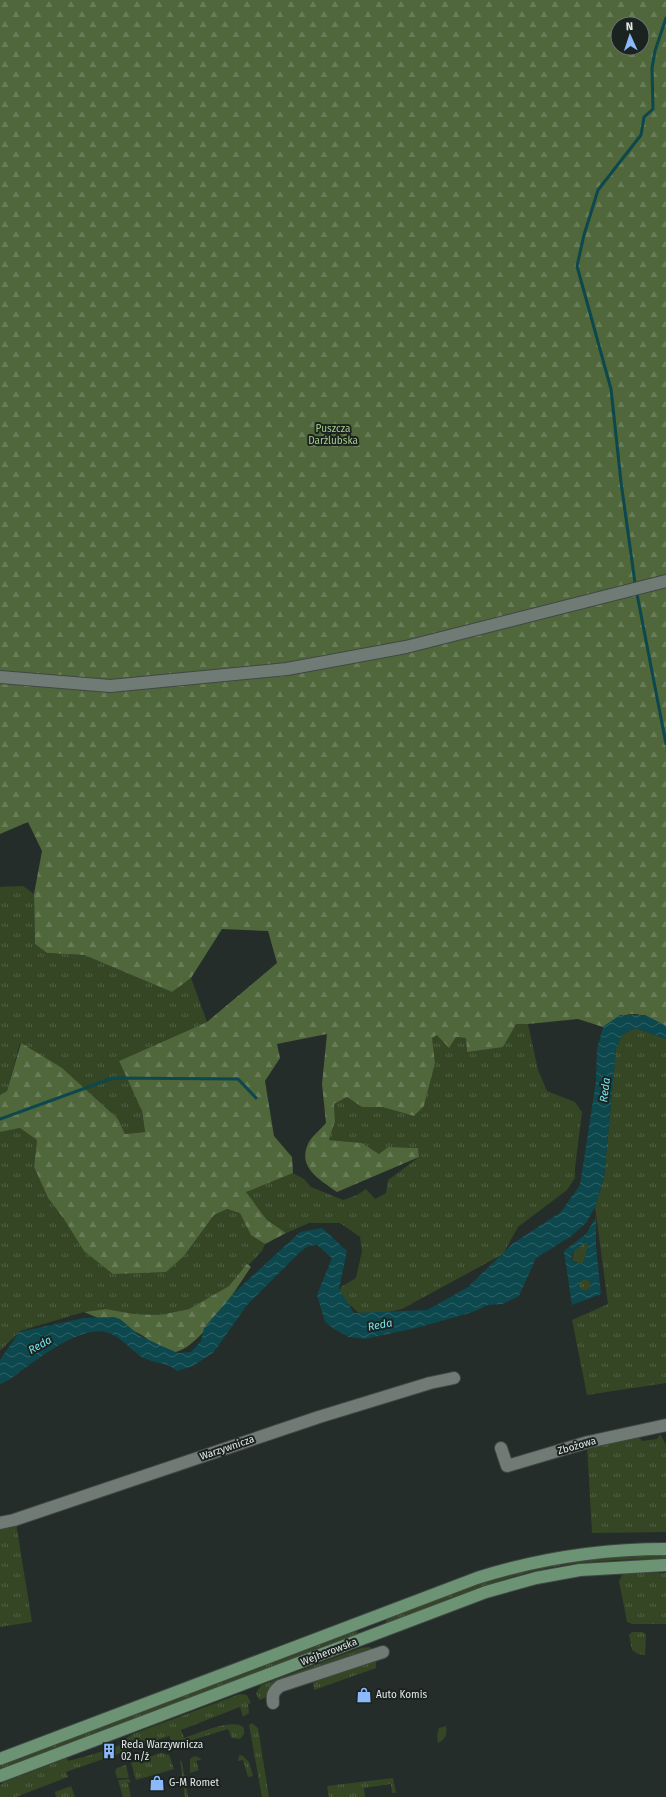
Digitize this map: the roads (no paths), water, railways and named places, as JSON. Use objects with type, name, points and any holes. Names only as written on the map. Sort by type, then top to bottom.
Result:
[{"type":"main road","name":"Wejherowska","points":[[0,1759],[478,1578],[520,1564],[564,1556],[618,1550],[666,1549]]},
{"type":"main road","name":"Wejherowska","points":[[0,1776],[486,1592],[536,1578],[580,1570],[666,1565]]},
{"type":"street","points":[[0,677],[110,686],[287,669],[406,647],[666,581]]},
{"type":"street","name":"Warzywnicza","points":[[0,1523],[14,1520],[319,1417],[430,1383],[454,1378]]},
{"type":"street","name":"Zbożowa","points":[[501,1448],[507,1466],[588,1442],[666,1425]]},
{"type":"street","points":[[272,1704],[272,1696],[280,1686],[383,1652]]},
{"type":"water","name":"Reda","points":[[620,1015],[645,1015],[666,1026],[666,1039],[635,1028],[622,1035],[616,1049],[604,1178],[595,1207],[586,1223],[570,1237],[536,1258],[519,1296],[503,1304],[488,1305],[473,1312],[416,1328],[365,1339],[349,1337],[325,1322],[317,1295],[332,1258],[317,1245],[308,1246],[299,1253],[247,1305],[214,1352],[193,1366],[177,1371],[168,1365],[143,1358],[111,1334],[95,1331],[82,1334],[55,1347],[9,1380],[0,1384],[0,1360],[19,1332],[84,1318],[114,1317],[120,1319],[140,1336],[164,1347],[178,1353],[191,1352],[201,1341],[204,1328],[235,1292],[300,1232],[322,1228],[347,1251],[339,1289],[354,1313],[427,1310],[468,1287],[512,1244],[561,1212],[580,1185],[596,1081],[597,1049],[603,1027]]},
{"type":"water","points":[[596,1217],[596,1247],[601,1294],[572,1305],[564,1252],[586,1234]],"holes":[[[586,1242],[588,1245],[583,1264],[573,1262],[571,1259],[573,1252]],[[585,1279],[590,1281],[591,1286],[587,1291],[581,1290],[579,1286],[581,1281]]]},
{"type":"waterway","points":[[635,583],[621,482],[611,389],[577,266],[584,235],[598,190],[641,135],[644,117],[653,109],[652,68],[655,51],[666,18]]},
{"type":"waterway","points":[[637,594],[666,744]]},
{"type":"waterway","points":[[0,1119],[113,1078],[238,1079],[256,1098]]},
{"type":"place","name":"Auto Komis","points":[[364,1695]]},
{"type":"place","name":"Reda Warzywnicza 02 n/ż","points":[[109,1751]]},
{"type":"place","name":"G-M Romet","points":[[157,1783]]},
{"type":"park label","name":"Puszcza Darżlubska","points":[[333,434]]}]
